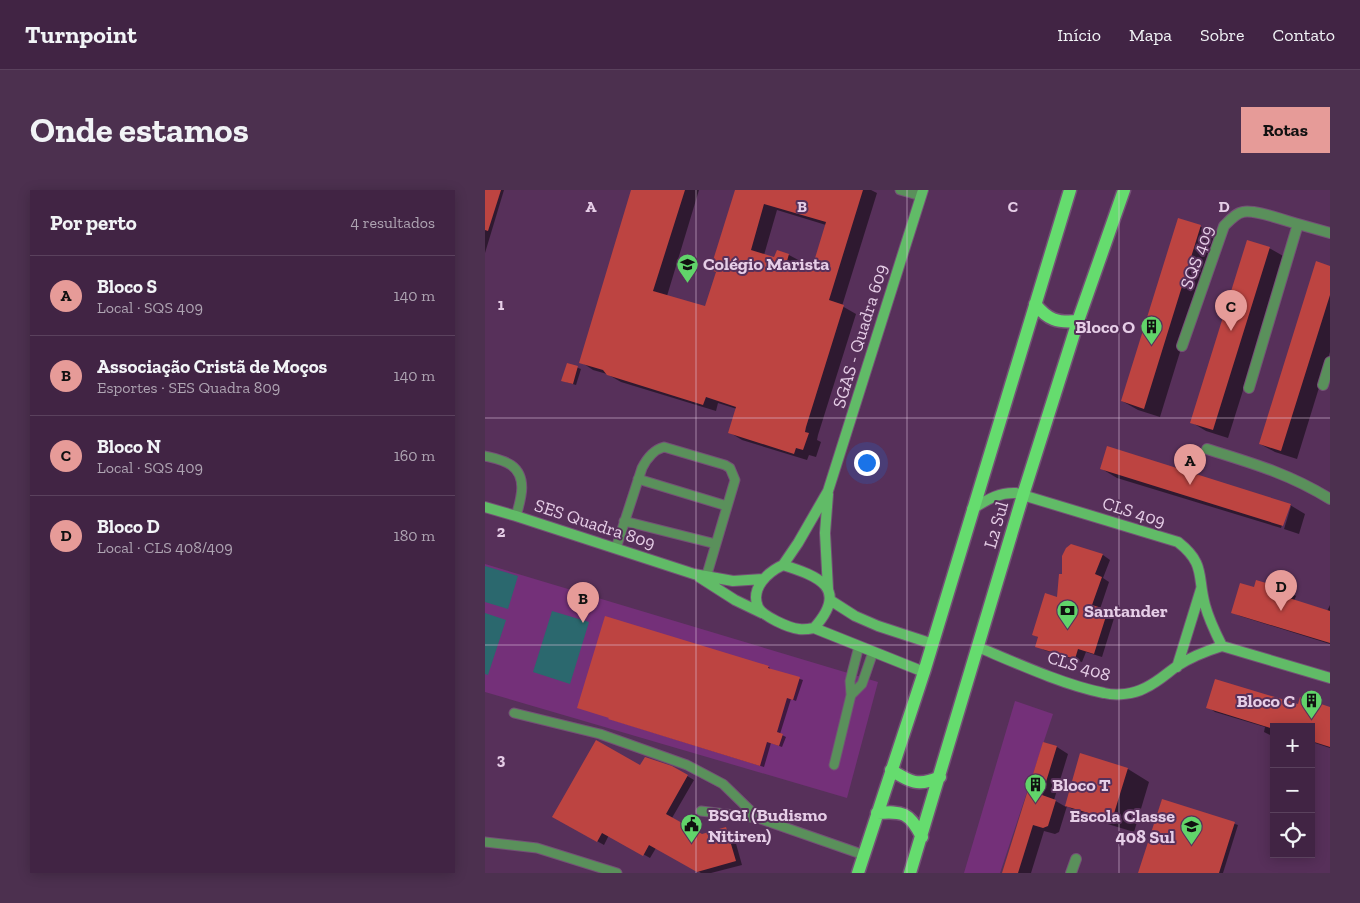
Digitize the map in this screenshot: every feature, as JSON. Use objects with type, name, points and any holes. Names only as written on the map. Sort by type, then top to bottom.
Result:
[{"type":"main road","name":"L2 Sul","points":[[858,873],[933,644],[972,509],[1070,190]]},
{"type":"main road","name":"L2 Sul","points":[[910,873],[1023,495],[1078,321],[1124,190]]},
{"type":"main road","points":[[1035,304],[1043,315],[1053,320],[1065,322],[1078,321]]},
{"type":"main road","points":[[891,770],[913,782],[928,782],[940,777]]},
{"type":"main road","points":[[877,813],[896,811],[905,813],[915,823],[922,837]]},
{"type":"street","name":"SGAS - Quadra 609","points":[[783,565],[828,491],[922,193]]},
{"type":"street","name":"SQS 409","points":[[1183,346],[1224,226],[1233,218],[1243,212],[1255,213],[1330,233]]},
{"type":"street","points":[[1249,388],[1298,224]]},
{"type":"street","points":[[1323,385],[1330,362]]},
{"type":"street","points":[[1207,449],[1274,470],[1307,484],[1330,499]]},
{"type":"street","name":"SGAS - Quadra 609","points":[[828,491],[825,533],[829,595]]},
{"type":"street","name":"CLS 409","points":[[972,509],[985,501],[1003,494],[1023,495],[1178,542],[1193,556],[1199,567],[1210,621],[1222,646]]},
{"type":"street","name":"SES Quadra 809","points":[[485,507],[707,578],[733,581],[763,579]]},
{"type":"street","points":[[924,672],[814,628],[797,629],[764,614],[759,608],[757,598],[763,579],[768,573],[783,565],[811,574],[821,581],[829,595],[855,616],[933,644]]},
{"type":"street","name":"SES Quadra 809","points":[[707,578],[735,600],[764,614]]},
{"type":"street","points":[[1177,667],[1202,584]]},
{"type":"street","points":[[814,628],[823,617],[829,595]]},
{"type":"street","points":[[1222,646],[1330,678]]},
{"type":"street","name":"CLS 408","points":[[978,647],[1069,683],[1106,693],[1130,693],[1144,689],[1162,679],[1177,667],[1199,654],[1222,646]]},
{"type":"street","points":[[1071,873],[1076,859]]},
{"type":"lane","points":[[900,190],[922,193]]},
{"type":"lane","points":[[616,548],[638,479],[647,459],[658,449],[664,448],[725,465],[730,468],[735,480],[707,578]]},
{"type":"lane","points":[[485,456],[510,464],[519,474],[522,482],[522,494],[517,516]]},
{"type":"lane","points":[[638,479],[727,506]]},
{"type":"lane","points":[[624,520],[716,544]]},
{"type":"lane","points":[[834,766],[851,695],[850,681],[859,646]]},
{"type":"lane","points":[[851,695],[862,684],[873,652]]},
{"type":"lane","points":[[513,713],[600,734],[687,765],[723,784],[758,818]]},
{"type":"lane","points":[[701,810],[758,818],[864,856]]},
{"type":"lane","points":[[485,842],[537,848],[617,873]]},
{"type":"shaded area","points":[[485,564],[878,682],[847,798],[485,692]]},
{"type":"shaded area","points":[[485,566],[518,576],[508,609],[485,602]]},
{"type":"shaded area","points":[[552,611],[589,622],[570,684],[533,672]]},
{"type":"shaded area","points":[[485,613],[506,620],[488,675],[485,674]]},
{"type":"shaded area","points":[[1015,701],[1053,714],[1000,873],[964,873]]},
{"type":"building","points":[[485,190],[501,190],[488,231],[485,230]]},
{"type":"building","points":[[631,190],[685,190],[653,291],[705,306],[716,272],[710,270],[735,190],[863,190],[829,300],[844,305],[806,427],[805,432],[809,433],[803,450],[796,448],[794,454],[728,433],[736,407],[706,397],[703,405],[607,375],[603,370],[579,363]],"holes":[[[764,204],[826,222],[812,268],[787,261],[789,254],[777,250],[774,257],[751,250]]]},
{"type":"building","name":"Bloco O","points":[[1178,218],[1201,225],[1144,409],[1121,401]]},
{"type":"building","points":[[1247,240],[1270,247],[1213,430],[1190,423]]},
{"type":"building","points":[[1316,261],[1330,266],[1330,295],[1281,451],[1259,444]]},
{"type":"building","points":[[567,363],[578,366],[573,384],[561,381]]},
{"type":"building","points":[[1107,446],[1291,504],[1283,526],[1100,469]]},
{"type":"building","points":[[1071,544],[1103,554],[1095,574],[1102,577],[1092,605],[1108,610],[1094,654],[1078,649],[1075,659],[1035,647],[1038,637],[1032,635],[1045,593],[1057,597],[1059,574],[1062,574],[1062,556],[1066,548]]},
{"type":"building","points":[[1256,580],[1289,590],[1286,597],[1330,611],[1330,643],[1231,613],[1240,583],[1254,587]]},
{"type":"building","points":[[605,616],[800,677],[793,700],[787,698],[777,732],[783,734],[779,746],[767,742],[760,766],[577,708]]},
{"type":"building","points":[[1215,679],[1298,704],[1300,697],[1330,707],[1330,747],[1315,742],[1315,723],[1270,723],[1270,728],[1206,708]]},
{"type":"building","points":[[596,740],[640,765],[645,757],[672,766],[688,775],[666,814],[702,834],[726,827],[736,861],[697,872],[649,845],[643,856],[602,833],[597,842],[552,817]]},
{"type":"building","name":"Bloco T","points":[[1043,742],[1057,746],[1042,795],[1056,800],[1048,826],[1043,828],[1033,825],[1018,873],[1002,873]]},
{"type":"building","points":[[1080,753],[1128,768],[1112,820],[1065,806]]},
{"type":"building","name":"Escola Classe 408 Sul","points":[[1162,799],[1235,822],[1219,873],[1138,873]]},
{"type":"place","name":"Colégio Marista","points":[[687,283]]},
{"type":"place","name":"Bloco N","points":[[1231,331]]},
{"type":"place","name":"Bloco O","points":[[1151,346]]},
{"type":"place","name":"Bloco S","points":[[1190,485]]},
{"type":"place","name":"Bloco D","points":[[1281,611]]},
{"type":"place","name":"Associação Cristã de Moços","points":[[583,623]]},
{"type":"place","name":"Santander","points":[[1068,630]]},
{"type":"place","name":"Bloco C","points":[[1311,720]]},
{"type":"place","name":"Bloco T","points":[[1036,804]]},
{"type":"place","name":"BSGI (Budismo Nitiren)","points":[[692,844]]},
{"type":"place","name":"Escola Classe 408 Sul","points":[[1191,845]]}]
